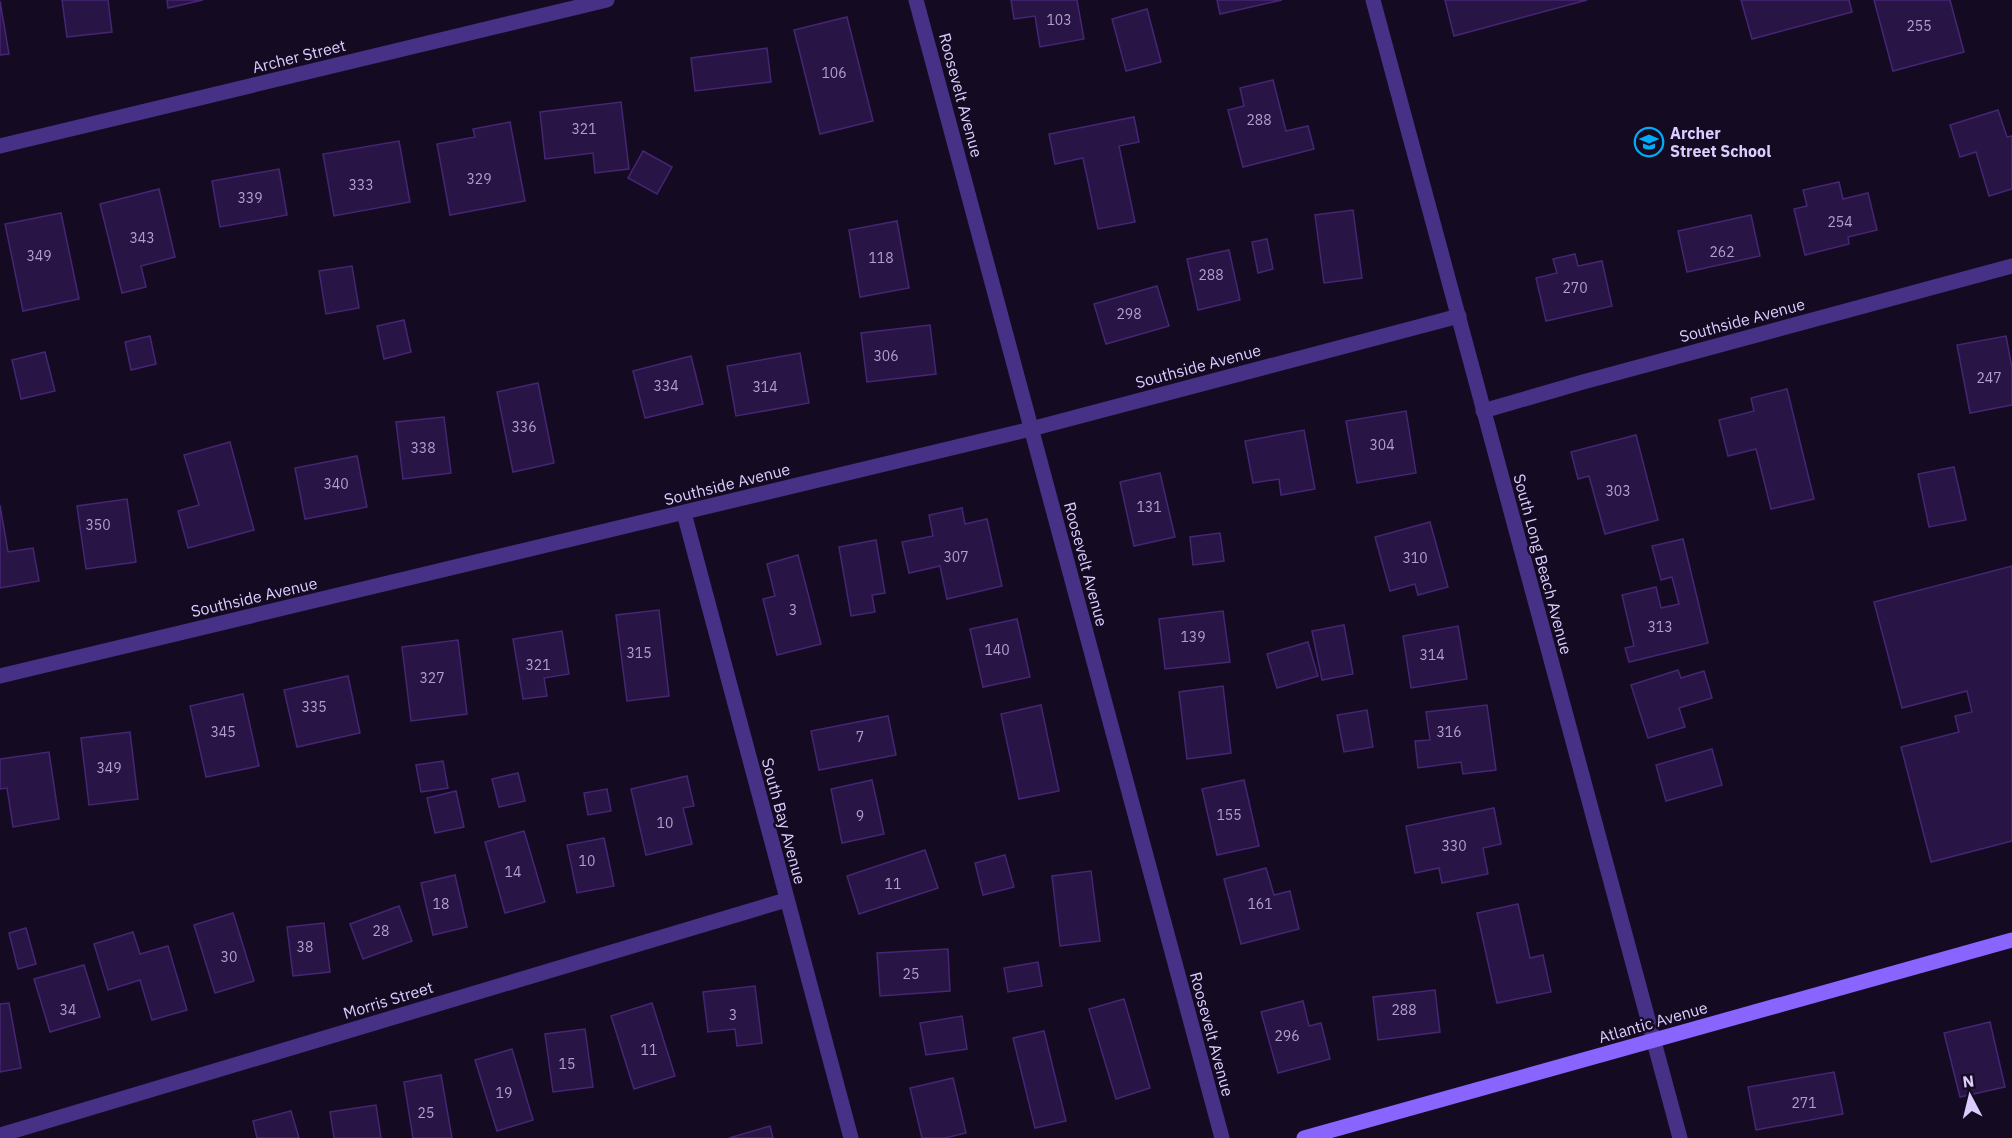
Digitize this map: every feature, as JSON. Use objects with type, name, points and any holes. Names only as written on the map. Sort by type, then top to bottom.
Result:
[{"type":"main road","name":"Atlantic Avenue","points":[[1304,1138],[2012,940]]},
{"type":"street","name":"Archer Street","points":[[0,146],[607,0]]},
{"type":"street","name":"Roosevelt Avenue","points":[[916,0],[1222,1138]]},
{"type":"street","name":"South Long Beach Avenue","points":[[1373,0],[1680,1138]]},
{"type":"street","name":"Southside Avenue","points":[[1483,411],[2012,267]]},
{"type":"street","name":"Southside Avenue","points":[[0,676],[1031,429],[1459,316]]},
{"type":"street","name":"South Bay Avenue","points":[[684,513],[851,1138]]},
{"type":"street","name":"Morris Street","points":[[0,1135],[786,900]]},
{"type":"building","points":[[62,0],[108,0],[112,32],[67,37]]},
{"type":"building","points":[[167,0],[203,0],[168,8]]},
{"type":"building","points":[[1011,0],[1077,0],[1084,39],[1040,47],[1035,16],[1014,19]]},
{"type":"building","points":[[1217,0],[1282,0],[1220,14]]},
{"type":"building","points":[[1445,0],[1587,0],[1454,36]]},
{"type":"building","points":[[1741,0],[1849,0],[1852,12],[1752,39]]},
{"type":"building","points":[[1874,0],[1950,0],[1964,52],[1893,71]]},
{"type":"building","points":[[0,1],[9,54],[0,55]]},
{"type":"building","points":[[1147,9],[1161,62],[1126,71],[1112,19]]},
{"type":"building","points":[[847,17],[873,121],[820,134],[794,30]]},
{"type":"building","points":[[767,48],[771,82],[695,91],[691,58]]},
{"type":"building","points":[[1273,80],[1286,131],[1308,126],[1314,149],[1243,167],[1228,110],[1244,106],[1240,88]]},
{"type":"building","points":[[621,102],[629,169],[595,173],[593,153],[545,159],[540,112]]},
{"type":"building","points":[[1998,110],[2007,137],[2012,136],[2012,189],[1989,196],[1976,152],[1960,157],[1950,125]]},
{"type":"building","points":[[1134,117],[1139,142],[1119,146],[1135,222],[1098,229],[1083,158],[1055,164],[1049,134]]},
{"type":"building","points":[[510,122],[525,201],[450,215],[437,144],[475,137],[473,129]]},
{"type":"building","points":[[399,141],[410,202],[334,216],[323,154]]},
{"type":"building","points":[[643,151],[672,167],[657,194],[628,178]]},
{"type":"building","points":[[279,169],[287,215],[220,227],[212,181]]},
{"type":"building","points":[[1839,182],[1843,199],[1868,193],[1877,230],[1848,237],[1849,244],[1805,255],[1794,209],[1807,206],[1803,190]]},
{"type":"building","points":[[159,189],[175,257],[141,266],[146,287],[122,293],[100,204]]},
{"type":"building","points":[[1353,210],[1362,278],[1324,283],[1315,215]]},
{"type":"building","points":[[61,213],[79,299],[23,311],[5,224]]},
{"type":"building","points":[[1751,215],[1760,256],[1687,272],[1678,231]]},
{"type":"building","points":[[897,221],[909,288],[860,297],[849,230]]},
{"type":"building","points":[[1267,239],[1273,269],[1258,273],[1252,242]]},
{"type":"building","points":[[1229,250],[1240,300],[1198,310],[1187,259]]},
{"type":"building","points":[[1575,254],[1578,266],[1602,261],[1612,306],[1546,321],[1536,278],[1557,273],[1553,259]]},
{"type":"building","points":[[352,266],[359,308],[326,314],[319,271]]},
{"type":"building","points":[[1157,286],[1169,326],[1106,344],[1094,304]]},
{"type":"building","points":[[404,320],[411,352],[384,359],[377,326]]},
{"type":"building","points":[[930,325],[936,374],[867,382],[861,333]]},
{"type":"building","points":[[150,336],[156,364],[131,370],[125,342]]},
{"type":"building","points":[[2006,336],[2012,368],[2012,405],[1970,413],[1957,345]]},
{"type":"building","points":[[45,352],[55,391],[21,399],[12,360]]},
{"type":"building","points":[[800,353],[809,403],[736,416],[727,366]]},
{"type":"building","points":[[691,356],[703,404],[645,418],[633,371]]},
{"type":"building","points":[[538,383],[554,463],[513,472],[497,392]]},
{"type":"building","points":[[1787,389],[1814,499],[1771,509],[1756,449],[1728,456],[1719,420],[1754,411],[1751,398]]},
{"type":"building","points":[[1406,411],[1416,473],[1357,483],[1346,421]]},
{"type":"building","points":[[444,417],[451,473],[403,479],[396,422]]},
{"type":"building","points":[[1304,430],[1315,489],[1281,495],[1279,479],[1253,483],[1245,441]]},
{"type":"building","points":[[1636,435],[1658,520],[1605,534],[1589,476],[1578,479],[1571,452]]},
{"type":"building","points":[[230,442],[254,530],[188,548],[178,511],[199,505],[184,455]]},
{"type":"building","points":[[357,456],[367,507],[305,519],[295,468]]},
{"type":"building","points":[[1954,467],[1966,520],[1929,527],[1918,474]]},
{"type":"building","points":[[1160,473],[1175,537],[1134,546],[1120,482]]},
{"type":"building","points":[[127,499],[136,562],[86,569],[77,506]]},
{"type":"building","points":[[0,505],[8,552],[33,548],[39,581],[0,588]]},
{"type":"building","points":[[962,508],[965,524],[987,519],[1002,586],[947,599],[940,566],[909,573],[902,542],[933,536],[929,515]]},
{"type":"building","points":[[1430,522],[1448,587],[1418,595],[1415,584],[1390,591],[1375,537]]},
{"type":"building","points":[[1220,533],[1224,561],[1193,565],[1190,537]]},
{"type":"building","points":[[1683,539],[1708,643],[1629,662],[1625,648],[1634,646],[1622,595],[1656,587],[1661,608],[1679,604],[1672,577],[1661,580],[1652,546]]},
{"type":"building","points":[[876,540],[885,593],[872,595],[875,612],[851,616],[839,547]]},
{"type":"building","points":[[798,555],[821,644],[777,655],[763,599],[775,596],[767,564]]},
{"type":"building","points":[[2012,566],[2012,841],[1931,862],[1901,747],[1959,732],[1955,716],[1972,712],[1967,691],[1902,708],[1874,602]]},
{"type":"building","points":[[659,610],[669,696],[627,701],[616,615]]},
{"type":"building","points":[[1223,611],[1230,662],[1165,669],[1159,619]]},
{"type":"building","points":[[1017,619],[1030,677],[983,687],[970,629]]},
{"type":"building","points":[[1344,625],[1353,674],[1322,680],[1312,631]]},
{"type":"building","points":[[1458,626],[1467,679],[1411,688],[1403,636]]},
{"type":"building","points":[[562,631],[569,674],[544,678],[547,696],[523,699],[513,639]]},
{"type":"building","points":[[458,640],[467,714],[411,721],[402,647]]},
{"type":"building","points":[[1308,642],[1318,676],[1277,688],[1267,654]]},
{"type":"building","points":[[1678,670],[1681,678],[1704,671],[1712,698],[1679,708],[1685,727],[1648,738],[1631,685]]},
{"type":"building","points":[[348,676],[360,733],[297,747],[284,690]]},
{"type":"building","points":[[1223,686],[1231,753],[1187,759],[1179,692]]},
{"type":"building","points":[[243,694],[259,766],[206,777],[190,706]]},
{"type":"building","points":[[1041,705],[1059,791],[1019,799],[1001,714]]},
{"type":"building","points":[[1487,705],[1496,770],[1463,774],[1461,762],[1418,768],[1415,741],[1430,740],[1426,712]]},
{"type":"building","points":[[1367,710],[1373,747],[1344,752],[1337,715]]},
{"type":"building","points":[[888,716],[896,755],[819,770],[811,731]]},
{"type":"building","points":[[130,732],[138,799],[89,805],[81,738]]},
{"type":"building","points":[[1712,749],[1722,785],[1666,801],[1656,765]]},
{"type":"building","points":[[49,752],[59,819],[13,827],[7,788],[0,789],[0,759]]},
{"type":"building","points":[[443,761],[448,788],[421,792],[416,765]]},
{"type":"building","points":[[518,773],[525,801],[499,807],[492,779]]},
{"type":"building","points":[[687,776],[694,806],[683,808],[692,844],[646,855],[631,789]]},
{"type":"building","points":[[872,780],[884,834],[842,843],[831,789]]},
{"type":"building","points":[[1244,780],[1259,846],[1217,855],[1202,789]]},
{"type":"building","points":[[607,789],[611,811],[588,815],[584,793]]},
{"type":"building","points":[[456,791],[464,827],[435,833],[427,798]]},
{"type":"building","points":[[1494,808],[1501,844],[1483,848],[1488,874],[1442,883],[1439,868],[1415,873],[1406,826]]},
{"type":"building","points":[[524,831],[545,902],[505,913],[485,842]]},
{"type":"building","points":[[604,838],[614,886],[577,893],[567,845]]},
{"type":"building","points":[[925,850],[938,888],[859,914],[847,876]]},
{"type":"building","points":[[1005,855],[1014,887],[983,895],[975,863]]},
{"type":"building","points":[[1266,868],[1274,895],[1290,891],[1299,929],[1241,944],[1224,879]]},
{"type":"building","points":[[1091,871],[1100,941],[1060,946],[1052,876]]},
{"type":"building","points":[[455,875],[467,927],[433,935],[421,883]]},
{"type":"building","points":[[1518,904],[1530,958],[1543,955],[1551,992],[1497,1003],[1477,913]]},
{"type":"building","points":[[399,906],[412,941],[363,959],[350,924]]},
{"type":"building","points":[[233,913],[254,981],[215,993],[194,925]]},
{"type":"building","points":[[324,923],[330,972],[293,976],[287,927]]},
{"type":"building","points":[[26,928],[36,964],[18,969],[9,933]]},
{"type":"building","points":[[133,932],[140,954],[168,946],[187,1010],[152,1020],[140,980],[108,990],[94,944]]},
{"type":"building","points":[[948,949],[950,991],[880,996],[877,953]]},
{"type":"building","points":[[1038,962],[1042,986],[1008,992],[1004,968]]},
{"type":"building","points":[[84,965],[100,1017],[50,1032],[34,979]]},
{"type":"building","points":[[755,986],[762,1043],[737,1046],[735,1029],[708,1032],[703,992]]},
{"type":"building","points":[[1435,990],[1440,1032],[1378,1040],[1373,997]]},
{"type":"building","points":[[1124,999],[1150,1088],[1116,1099],[1089,1009]]},
{"type":"building","points":[[1303,1001],[1309,1026],[1321,1023],[1330,1059],[1278,1073],[1261,1012]]},
{"type":"building","points":[[9,1003],[21,1068],[0,1072],[0,1004]]},
{"type":"building","points":[[652,1003],[675,1076],[634,1089],[611,1016]]},
{"type":"building","points":[[962,1016],[967,1049],[926,1055],[920,1023]]},
{"type":"building","points":[[1990,1022],[2005,1087],[1960,1097],[1944,1033]]},
{"type":"building","points":[[585,1029],[593,1087],[553,1092],[545,1034]]},
{"type":"building","points":[[1044,1031],[1066,1121],[1035,1128],[1013,1038]]},
{"type":"building","points":[[512,1049],[533,1120],[497,1131],[475,1060]]},
{"type":"building","points":[[1834,1072],[1843,1114],[1756,1130],[1748,1087]]},
{"type":"building","points":[[441,1075],[452,1138],[413,1138],[404,1082]]},
{"type":"building","points":[[953,1078],[966,1133],[945,1138],[922,1138],[910,1088]]},
{"type":"building","points":[[376,1105],[381,1138],[334,1138],[330,1112]]},
{"type":"building","points":[[291,1111],[299,1138],[257,1138],[253,1121]]},
{"type":"building","points":[[770,1126],[773,1138],[729,1138]]},
{"type":"place","name":"Archer Street School","points":[[1649,142]]}]
